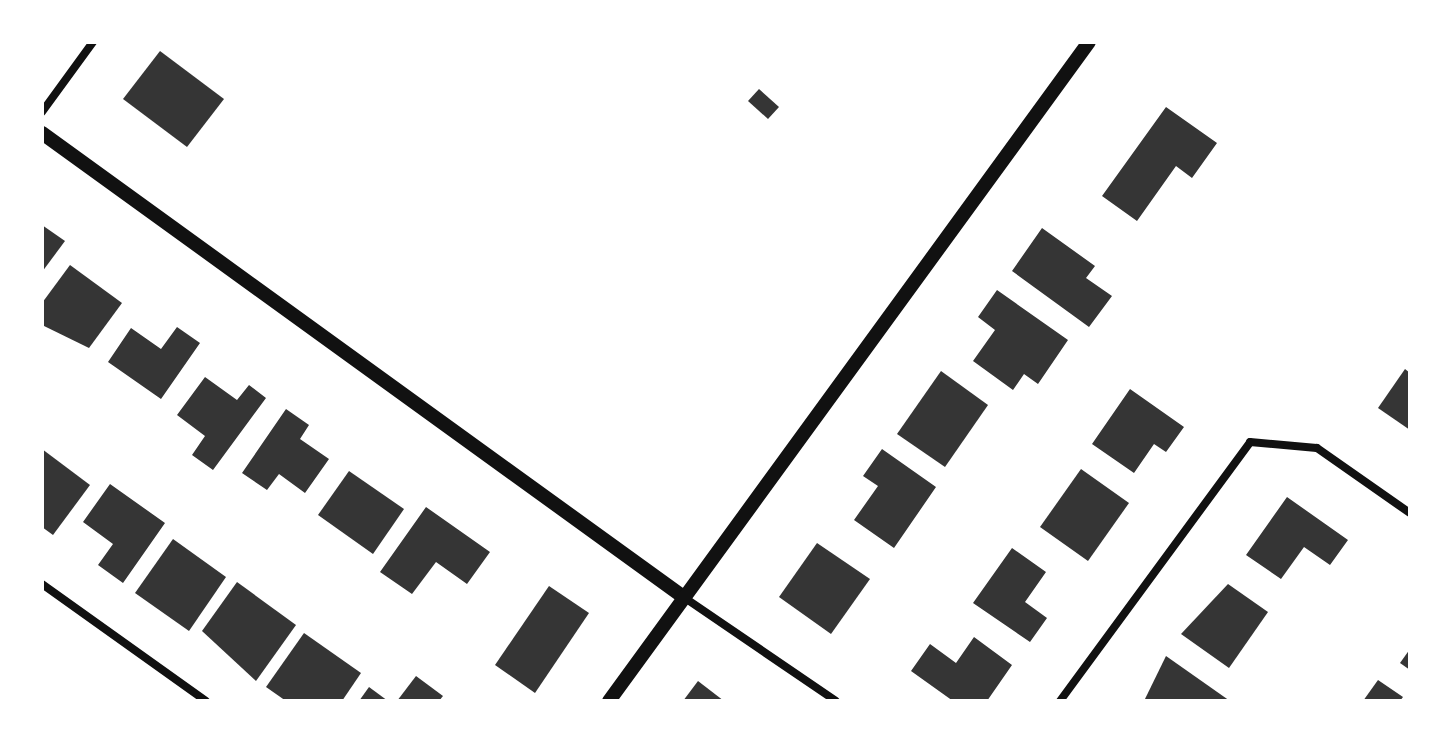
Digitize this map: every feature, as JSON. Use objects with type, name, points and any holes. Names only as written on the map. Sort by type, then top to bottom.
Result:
[{"type":"street","points":[[42,112],[93,42]]},
{"type":"street","points":[[609,701],[682,596],[882,335],[1089,42]]},
{"type":"street","points":[[42,133],[682,596],[836,701]]},
{"type":"street","points":[[1060,701],[1250,442],[1317,448],[1410,513]]},
{"type":"street","points":[[42,584],[206,701]]},
{"type":"building","points":[[160,51],[224,99],[187,147],[123,99]]},
{"type":"building","points":[[759,89],[779,107],[768,119],[748,101]]},
{"type":"building","points":[[1166,107],[1217,143],[1192,178],[1176,166],[1137,221],[1102,196]]},
{"type":"building","points":[[42,225],[65,241],[42,272]]},
{"type":"building","points":[[1042,228],[1095,266],[1086,278],[1112,296],[1089,327],[1012,271]]},
{"type":"building","points":[[70,265],[122,303],[89,348],[42,325],[42,303]]},
{"type":"building","points":[[997,290],[1068,340],[1038,384],[1024,374],[1013,390],[973,361],[995,330],[978,317]]},
{"type":"building","points":[[177,327],[200,343],[161,399],[108,362],[131,328],[161,349]]},
{"type":"building","points":[[1405,369],[1410,373],[1410,430],[1378,408]]},
{"type":"building","points":[[941,371],[988,405],[945,467],[897,434]]},
{"type":"building","points":[[205,377],[237,400],[249,385],[266,398],[213,470],[192,455],[205,436],[177,415]]},
{"type":"building","points":[[1130,389],[1184,427],[1166,452],[1154,444],[1134,473],[1092,444]]},
{"type":"building","points":[[286,409],[309,425],[300,439],[329,459],[305,493],[279,474],[267,490],[242,473]]},
{"type":"building","points":[[42,449],[90,485],[53,535],[42,527]]},
{"type":"building","points":[[882,449],[936,487],[894,548],[854,520],[878,486],[863,476]]},
{"type":"building","points":[[1081,469],[1129,503],[1088,561],[1040,527]]},
{"type":"building","points":[[349,471],[404,509],[373,554],[318,515]]},
{"type":"building","points":[[110,484],[165,523],[123,583],[98,565],[113,544],[83,522]]},
{"type":"building","points":[[1287,497],[1348,540],[1330,565],[1304,547],[1281,579],[1246,555]]},
{"type":"building","points":[[426,507],[490,552],[467,584],[436,562],[412,594],[380,572]]},
{"type":"building","points":[[173,539],[226,577],[189,631],[135,593]]},
{"type":"building","points":[[817,543],[870,579],[831,634],[779,597]]},
{"type":"building","points":[[1012,548],[1046,572],[1025,602],[1047,618],[1030,642],[973,603]]},
{"type":"building","points":[[237,582],[296,625],[256,681],[202,631]]},
{"type":"building","points":[[1228,584],[1268,612],[1229,668],[1181,634]]},
{"type":"building","points":[[549,586],[589,613],[535,693],[495,665]]},
{"type":"building","points":[[304,633],[361,673],[342,701],[286,701],[266,687]]},
{"type":"building","points":[[974,637],[1012,665],[987,701],[953,701],[911,671],[930,644],[956,663]]},
{"type":"building","points":[[1410,649],[1410,670],[1400,663]]},
{"type":"building","points":[[1166,656],[1230,701],[1144,701]]},
{"type":"building","points":[[416,676],[443,696],[439,701],[397,701]]},
{"type":"building","points":[[1378,680],[1403,697],[1400,701],[1363,701]]},
{"type":"building","points":[[698,681],[724,701],[683,701]]},
{"type":"building","points":[[369,687],[388,701],[359,701]]}]
